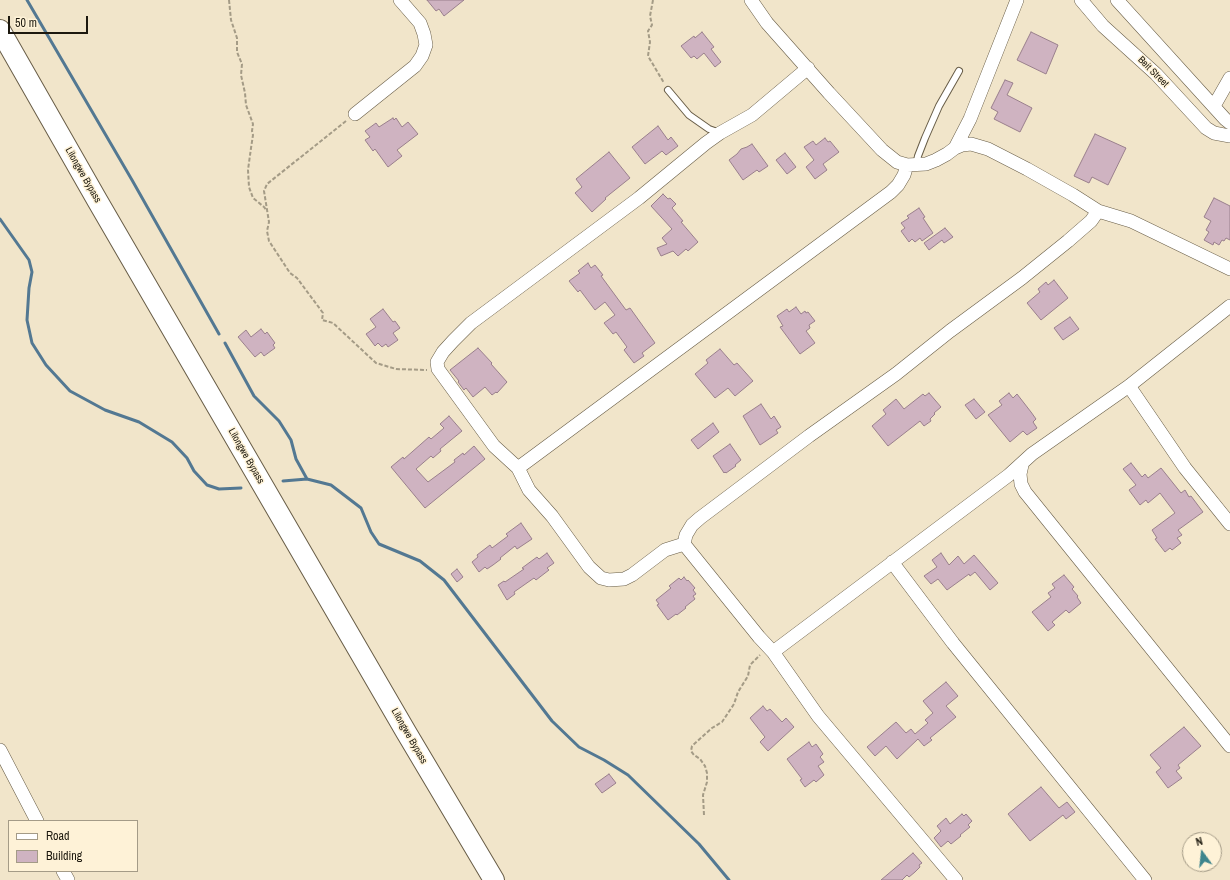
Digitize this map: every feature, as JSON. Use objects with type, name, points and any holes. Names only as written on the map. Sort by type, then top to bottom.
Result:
[{"type":"main road","name":"Lilongwe Bypass","points":[[1,32],[406,732],[494,880]]},
{"type":"street","points":[[355,114],[415,66],[422,56],[426,45],[420,23],[400,0]]},
{"type":"street","points":[[751,0],[767,23],[829,93],[882,150],[898,162],[912,165],[926,164],[962,145],[971,144],[988,149],[1027,169],[1098,211],[1136,223],[1230,268]]},
{"type":"street","points":[[955,148],[970,119],[1017,0]]},
{"type":"street","name":"Beit Street","points":[[1081,0],[1103,26],[1156,74],[1206,128],[1214,133],[1230,136]]},
{"type":"street","points":[[1117,0],[1230,123]]},
{"type":"street","points":[[684,544],[665,550],[632,575],[624,579],[609,580],[601,578],[589,567],[552,516],[529,490],[518,468],[494,446],[438,369],[437,362],[443,352],[470,323],[639,198],[720,133],[752,115],[808,68]]},
{"type":"street","points":[[1214,106],[1230,78]]},
{"type":"street","points":[[518,468],[891,192],[898,185],[912,165]]},
{"type":"street","points":[[684,544],[686,535],[692,525],[700,518],[809,436],[896,374],[950,331],[1022,278],[1068,242],[1091,221],[1098,211]]},
{"type":"street","points":[[773,652],[1022,464],[1032,454],[1060,433],[1129,386],[1230,306]]},
{"type":"street","points":[[1129,386],[1185,468],[1230,524]]},
{"type":"street","points":[[1022,464],[1020,474],[1021,484],[1025,492],[1230,746]]},
{"type":"street","points":[[684,544],[759,637],[773,652],[818,716],[956,880]]},
{"type":"street","points":[[892,562],[953,643],[1145,880]]},
{"type":"street","points":[[0,750],[36,820]]},
{"type":"lane","points":[[912,165],[918,156],[940,106],[959,71]]},
{"type":"lane","points":[[668,90],[690,116],[709,129],[720,133]]},
{"type":"path","points":[[228,0],[231,20],[237,38],[237,52],[242,64],[246,104],[253,124],[252,148],[248,161],[249,187],[253,198],[268,212]]},
{"type":"path","points":[[653,0],[650,16],[652,25],[648,31],[650,42],[648,56],[668,90]]},
{"type":"path","points":[[355,114],[267,184],[264,191],[268,212],[269,222],[267,231],[269,241],[290,273],[297,278],[323,313],[322,320],[333,323],[376,363],[396,368],[425,370],[438,369]]},
{"type":"path","points":[[704,815],[703,795],[707,782],[707,773],[705,766],[700,759],[694,756],[691,751],[692,746],[712,728],[722,722],[734,704],[738,692],[748,676],[750,665],[760,655],[761,650],[759,637]]},
{"type":"building","points":[[427,0],[464,0],[444,16],[439,9],[436,11]]},
{"type":"building","points":[[702,32],[714,47],[711,49],[721,62],[715,67],[704,53],[697,59],[694,56],[691,58],[681,46]]},
{"type":"building","points":[[1031,32],[1058,45],[1046,74],[1017,60]]},
{"type":"building","points":[[1005,80],[1013,83],[1007,95],[1032,108],[1020,132],[994,119],[998,112],[991,108]]},
{"type":"building","points":[[393,118],[394,120],[396,118],[402,127],[408,122],[418,134],[397,150],[402,156],[388,167],[375,149],[373,151],[365,140],[370,137],[365,131],[376,123],[379,127]]},
{"type":"building","points":[[658,126],[668,140],[671,137],[678,146],[666,155],[662,151],[645,164],[632,147]]},
{"type":"building","points":[[1095,134],[1126,148],[1108,185],[1092,177],[1089,183],[1074,176]]},
{"type":"building","points":[[825,138],[828,142],[830,141],[839,152],[823,164],[827,170],[815,179],[806,167],[814,160],[804,147],[813,141],[816,145]]},
{"type":"building","points":[[752,144],[768,166],[759,172],[757,170],[743,180],[729,160],[741,149]]},
{"type":"building","points":[[609,152],[630,178],[605,198],[606,199],[592,212],[575,193],[582,187],[576,179]]},
{"type":"building","points":[[785,153],[796,167],[787,174],[776,160]]},
{"type":"building","points":[[663,194],[676,204],[672,208],[683,221],[681,222],[698,242],[688,251],[686,249],[678,256],[673,251],[661,256],[657,248],[667,244],[662,238],[672,229],[651,206]]},
{"type":"building","points":[[1214,198],[1230,206],[1230,240],[1226,238],[1224,241],[1222,240],[1219,245],[1214,242],[1213,245],[1204,240],[1209,232],[1206,230],[1211,221],[1204,217]]},
{"type":"building","points":[[919,208],[925,217],[923,218],[933,233],[922,241],[920,238],[915,242],[912,239],[909,242],[901,231],[905,228],[901,223],[909,218],[907,216]]},
{"type":"building","points":[[945,228],[953,237],[944,243],[942,240],[929,250],[924,243]]},
{"type":"building","points":[[588,263],[591,268],[595,265],[603,275],[601,276],[626,310],[630,308],[655,343],[642,353],[644,356],[634,363],[624,350],[627,347],[616,332],[613,334],[604,323],[615,315],[605,302],[595,310],[580,290],[578,292],[569,281],[580,273],[578,271]]},
{"type":"building","points":[[1054,280],[1068,298],[1041,320],[1027,303],[1040,292],[1038,289],[1046,282],[1048,285]]},
{"type":"building","points":[[796,307],[801,314],[805,311],[806,313],[808,312],[815,321],[809,325],[810,328],[806,331],[815,343],[800,354],[780,327],[783,326],[777,316],[787,309],[789,312]]},
{"type":"building","points":[[383,309],[393,322],[395,321],[400,328],[393,333],[398,340],[388,347],[386,344],[382,347],[378,343],[375,346],[366,334],[376,327],[370,319]]},
{"type":"building","points":[[1070,317],[1079,329],[1063,340],[1054,328]]},
{"type":"building","points":[[261,329],[265,334],[267,332],[275,343],[273,345],[275,348],[264,356],[261,352],[255,357],[238,337],[246,330],[251,337]]},
{"type":"building","points":[[478,348],[507,382],[497,393],[496,392],[492,395],[485,387],[473,397],[466,388],[464,390],[450,370]]},
{"type":"building","points":[[720,349],[734,365],[737,363],[753,381],[735,396],[728,388],[715,398],[695,374],[708,363],[706,360]]},
{"type":"building","points":[[929,393],[941,407],[934,413],[935,414],[930,419],[931,421],[924,426],[920,421],[888,446],[872,426],[886,414],[883,410],[896,399],[904,409],[923,394],[925,396]]},
{"type":"building","points":[[1009,393],[1013,398],[1017,394],[1036,419],[1033,422],[1037,428],[1027,435],[1023,431],[1010,442],[988,415],[1002,405],[999,401]]},
{"type":"building","points":[[974,399],[985,412],[976,419],[965,405]]},
{"type":"building","points":[[761,404],[771,419],[774,416],[781,427],[776,430],[778,433],[760,445],[743,416]]},
{"type":"building","points":[[449,416],[462,431],[440,449],[441,451],[433,458],[431,456],[416,469],[428,482],[455,462],[454,460],[463,453],[464,455],[474,446],[485,459],[425,508],[391,467],[403,457],[404,459],[429,437],[431,439],[444,428],[440,424]]},
{"type":"building","points":[[713,423],[719,432],[698,449],[691,440]]},
{"type":"building","points":[[730,444],[741,460],[735,465],[736,466],[724,473],[713,456]]},
{"type":"building","points":[[1131,463],[1142,477],[1145,474],[1148,478],[1161,468],[1181,493],[1185,490],[1189,497],[1191,496],[1203,512],[1178,530],[1182,535],[1177,538],[1181,543],[1172,550],[1170,548],[1165,552],[1155,539],[1157,538],[1152,530],[1175,513],[1160,493],[1148,503],[1146,500],[1140,505],[1129,490],[1136,485],[1123,469]]},
{"type":"building","points":[[521,523],[532,539],[517,549],[515,546],[493,565],[487,569],[485,567],[479,572],[472,562],[478,557],[477,555],[490,545],[492,548],[508,536],[506,534]]},
{"type":"building","points":[[547,553],[554,563],[547,568],[549,570],[536,580],[534,578],[514,592],[515,594],[507,600],[498,585],[524,569],[522,568],[537,557],[539,559]]},
{"type":"building","points":[[941,553],[949,565],[958,556],[964,564],[974,555],[998,583],[990,590],[975,572],[970,576],[969,574],[947,590],[938,579],[931,584],[924,576],[937,567],[932,560]]},
{"type":"building","points":[[457,569],[463,577],[457,582],[451,574]]},
{"type":"building","points":[[1064,575],[1074,587],[1072,589],[1078,596],[1077,597],[1081,603],[1069,613],[1066,610],[1052,622],[1055,625],[1048,631],[1032,612],[1051,597],[1048,593],[1055,588],[1052,584]]},
{"type":"building","points":[[684,577],[695,588],[693,590],[696,594],[693,596],[695,599],[677,615],[676,614],[668,620],[657,605],[659,604],[656,600],[671,588],[669,586],[679,578],[681,580]]},
{"type":"building","points":[[946,682],[958,696],[946,706],[956,717],[930,738],[932,740],[924,746],[918,739],[897,759],[886,746],[875,756],[867,747],[896,722],[906,733],[911,729],[915,734],[928,723],[925,720],[933,713],[923,701]]},
{"type":"building","points":[[763,706],[767,711],[770,709],[782,722],[786,718],[794,727],[768,751],[760,742],[765,737],[750,718]]},
{"type":"building","points":[[1184,727],[1201,746],[1178,765],[1180,768],[1176,771],[1182,778],[1168,788],[1156,772],[1161,768],[1150,755]]},
{"type":"building","points":[[809,742],[812,747],[816,744],[823,754],[820,757],[824,762],[818,766],[824,775],[816,782],[814,780],[805,787],[800,780],[802,779],[787,759]]},
{"type":"building","points":[[609,774],[616,783],[602,793],[595,784]]},
{"type":"building","points":[[1041,787],[1059,808],[1067,802],[1075,812],[1066,819],[1063,815],[1030,841],[1008,814]]},
{"type":"building","points":[[962,814],[964,816],[966,814],[972,821],[968,825],[970,827],[951,844],[948,841],[941,847],[934,838],[941,831],[937,826],[946,818],[950,824]]},
{"type":"building","points":[[913,853],[922,863],[915,872],[909,877],[907,875],[902,880],[881,880]]},
{"type":"waterway","points":[[27,0],[132,180],[219,334]]},
{"type":"waterway","points":[[0,219],[29,260],[32,272],[29,288],[27,320],[32,343],[46,365],[70,391],[105,410],[139,422],[172,442],[187,458],[194,471],[207,485],[219,489],[241,488]]},
{"type":"waterway","points":[[225,343],[254,396],[279,421],[291,440],[296,459],[307,479]]},
{"type":"waterway","points":[[283,481],[307,479],[331,485],[361,508],[371,532],[379,544],[420,561],[444,580],[552,721],[579,747],[628,775],[699,844],[729,880]]}]
